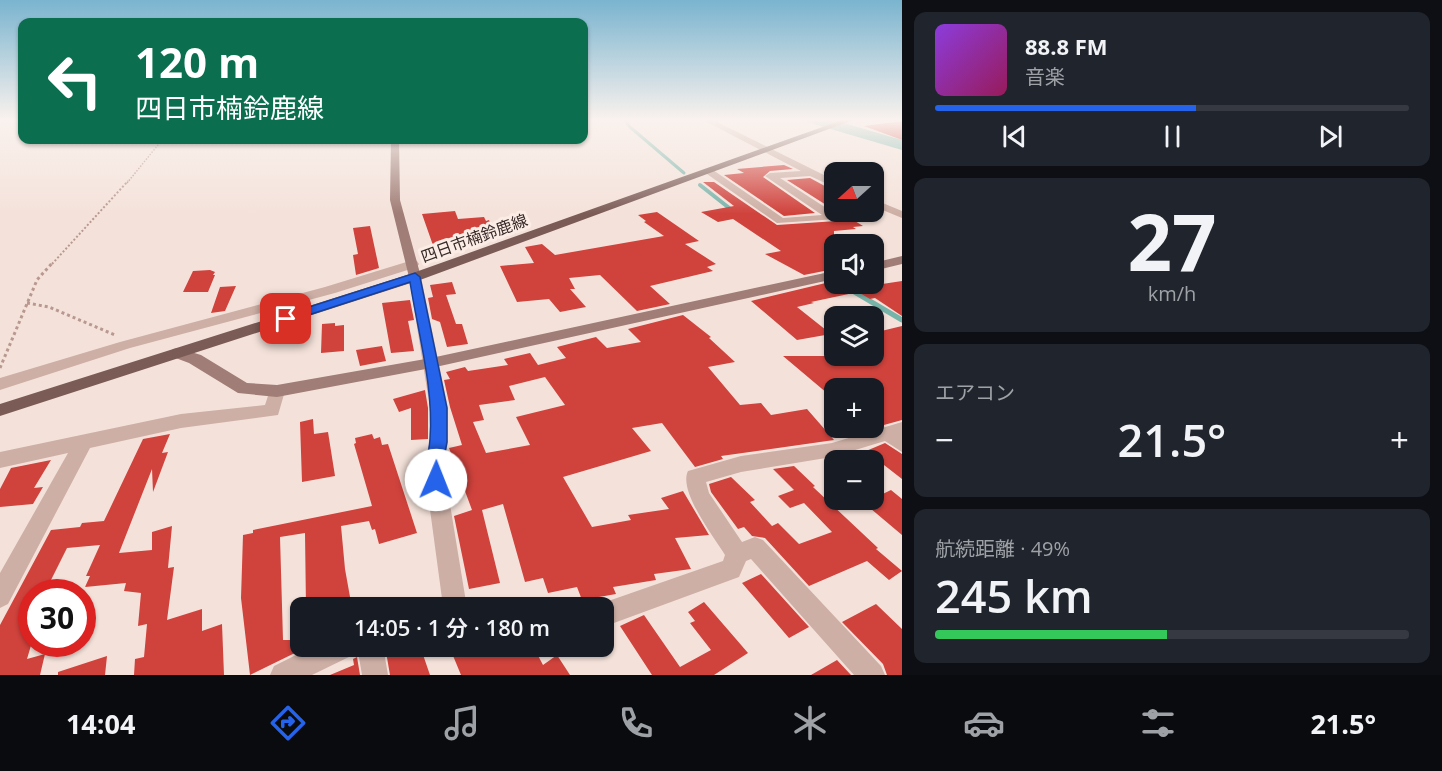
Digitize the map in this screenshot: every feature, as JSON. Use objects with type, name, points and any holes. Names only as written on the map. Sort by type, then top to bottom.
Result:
[{"type":"main road","name":"四日市楠鈴鹿線","points":[[0,410],[178,353],[414,270],[770,150]]},
{"type":"street","points":[[396,150],[395,200],[414,270],[439,408],[439,442],[435,458],[436,480],[454,597]]},
{"type":"street","points":[[763,150],[824,179]]},
{"type":"street","points":[[710,172],[782,221],[833,216],[770,176],[810,173]]},
{"type":"street","points":[[884,207],[902,215]]},
{"type":"street","points":[[884,264],[902,260]]},
{"type":"street","points":[[0,384],[125,345],[414,270]]},
{"type":"street","points":[[178,353],[195,359],[220,377],[244,389],[257,392],[277,391],[431,363],[824,277]]},
{"type":"street","points":[[0,460],[181,420],[272,411],[277,391]]},
{"type":"street","points":[[737,554],[697,490],[695,477],[741,464],[832,450],[897,436]]},
{"type":"street","points":[[0,596],[83,443]]},
{"type":"street","points":[[614,611],[731,569],[737,554],[755,547],[872,675]]},
{"type":"street","points":[[283,675],[321,657]]},
{"type":"street","points":[[372,657],[375,675]]},
{"type":"path","points":[[0,368],[37,280],[154,150]]},
{"type":"path","points":[[27,303],[49,307],[86,321],[111,332],[125,345]]},
{"type":"building","points":[[784,165],[793,169],[770,171],[763,177],[815,213],[784,216],[724,175],[744,173],[737,169]]},
{"type":"building","points":[[810,178],[824,186],[824,204],[787,180]]},
{"type":"building","points":[[703,182],[714,182],[777,225],[856,222],[863,226],[834,231],[834,234],[824,234],[824,271],[804,275],[765,254],[781,251],[733,219],[718,222],[701,212],[734,206]]},
{"type":"building","points":[[455,211],[458,219],[484,217],[486,221],[489,220],[496,235],[456,238],[461,248],[435,251],[422,214]]},
{"type":"building","points":[[657,212],[699,241],[685,244],[716,264],[707,267],[713,271],[650,286],[670,304],[637,311],[600,275],[569,278],[575,289],[570,289],[586,307],[560,312],[549,299],[517,302],[500,266],[534,263],[525,247],[542,244],[555,255],[664,236],[638,215]]},
{"type":"building","points":[[370,226],[379,268],[356,275],[353,255],[358,254],[353,228]]},
{"type":"building","points":[[193,271],[215,272],[213,275],[215,275],[208,292],[183,292]]},
{"type":"building","points":[[902,281],[902,316],[875,298],[870,299],[861,294],[884,294],[884,284]]},
{"type":"building","points":[[452,282],[456,294],[446,295],[456,324],[462,324],[468,344],[447,347],[440,322],[432,319],[428,298],[433,297],[430,285]]},
{"type":"building","points":[[824,283],[824,294],[849,294],[797,307],[824,328],[824,335],[797,340],[751,301]]},
{"type":"building","points":[[236,286],[225,311],[211,313],[220,287]]},
{"type":"building","points":[[410,300],[414,320],[408,321],[414,351],[391,353],[382,303]]},
{"type":"building","points":[[683,315],[711,337],[709,338],[735,362],[708,367],[740,405],[761,403],[771,415],[807,409],[824,429],[824,438],[834,440],[721,456],[723,459],[695,467],[662,423],[632,428],[651,451],[563,477],[592,527],[631,520],[628,515],[669,509],[661,498],[683,491],[709,535],[675,538],[691,569],[654,574],[656,580],[613,587],[616,594],[599,597],[581,597],[577,587],[548,593],[543,578],[525,582],[503,504],[482,510],[500,583],[469,589],[454,516],[472,510],[449,448],[462,445],[444,380],[450,379],[446,372],[465,367],[468,371],[508,365],[504,359],[530,353],[538,365],[566,358],[557,347],[596,337],[607,348],[641,342],[628,329]],"holes":[[[545,377],[565,405],[516,417],[530,445],[486,453],[473,422],[484,420],[479,405],[515,400],[509,386]]]},
{"type":"building","points":[[335,323],[335,326],[344,325],[344,351],[321,353],[322,324]]},
{"type":"building","points":[[902,326],[902,420],[884,425],[884,378],[824,378],[824,391],[783,356],[824,356],[824,366],[884,366],[884,330]]},
{"type":"building","points":[[382,346],[386,361],[360,366],[356,350]]},
{"type":"building","points":[[425,390],[428,408],[428,439],[411,440],[411,408],[399,412],[393,399]]},
{"type":"building","points":[[313,419],[314,434],[328,432],[335,476],[302,482],[300,422]]},
{"type":"building","points":[[170,434],[162,453],[168,452],[153,492],[152,469],[119,553],[152,550],[152,532],[172,526],[168,568],[174,567],[167,620],[202,609],[202,631],[222,624],[224,675],[134,675],[135,659],[144,657],[147,624],[138,626],[141,593],[124,591],[126,583],[96,586],[96,579],[89,579],[90,576],[86,576],[100,545],[67,548],[52,579],[25,579],[51,530],[80,527],[82,523],[104,521],[143,439]]},
{"type":"building","points":[[372,434],[374,439],[380,437],[382,445],[388,444],[417,533],[379,544],[375,529],[372,530],[369,521],[341,526],[350,597],[306,597],[305,533],[280,537],[283,640],[290,640],[290,655],[250,675],[241,598],[243,535],[253,533],[253,530],[372,506],[354,444],[356,443],[355,438]]},
{"type":"building","points":[[885,443],[902,454],[902,479],[884,465],[884,450],[868,450]]},
{"type":"building","points":[[51,460],[34,488],[43,487],[33,504],[0,507],[0,489],[11,468]]},
{"type":"building","points":[[794,466],[824,497],[824,510],[838,510],[878,548],[876,549],[902,571],[889,580],[867,561],[809,586],[765,538],[752,536],[744,527],[738,529],[711,492],[709,484],[731,477],[755,500],[750,502],[772,526],[778,523],[799,544],[832,532],[804,503],[790,508],[778,496],[794,490],[773,469]]},
{"type":"building","points":[[891,490],[902,499],[902,535],[872,510],[884,510],[884,493]]},
{"type":"building","points":[[761,574],[809,627],[789,638],[742,583]]},
{"type":"building","points":[[18,591],[18,657],[28,657],[27,659],[44,657],[40,675],[0,675],[0,625]]},
{"type":"building","points":[[704,602],[748,653],[714,675],[652,675],[620,626],[644,615],[680,667],[711,650],[690,623],[695,621],[688,612]]},
{"type":"building","points":[[876,604],[902,629],[902,675],[887,675],[883,664],[842,622]]},
{"type":"building","points":[[107,656],[105,675],[58,675],[58,672]]},
{"type":"building","points":[[357,657],[360,675],[330,675],[354,665],[353,659]]},
{"type":"building","points":[[387,657],[424,657],[430,675],[390,675]]},
{"type":"building","points":[[454,657],[539,657],[543,665],[554,657],[558,657],[570,675],[461,675]]},
{"type":"building","points":[[837,660],[851,675],[811,675]]},
{"type":"waterway","points":[[658,150],[684,173]]},
{"type":"waterway","points":[[700,185],[733,211]]},
{"type":"waterway","points":[[858,294],[902,320]]},
{"type":"route","points":[[286,319],[415,277],[439,408],[439,442],[435,458],[436,480]]}]
